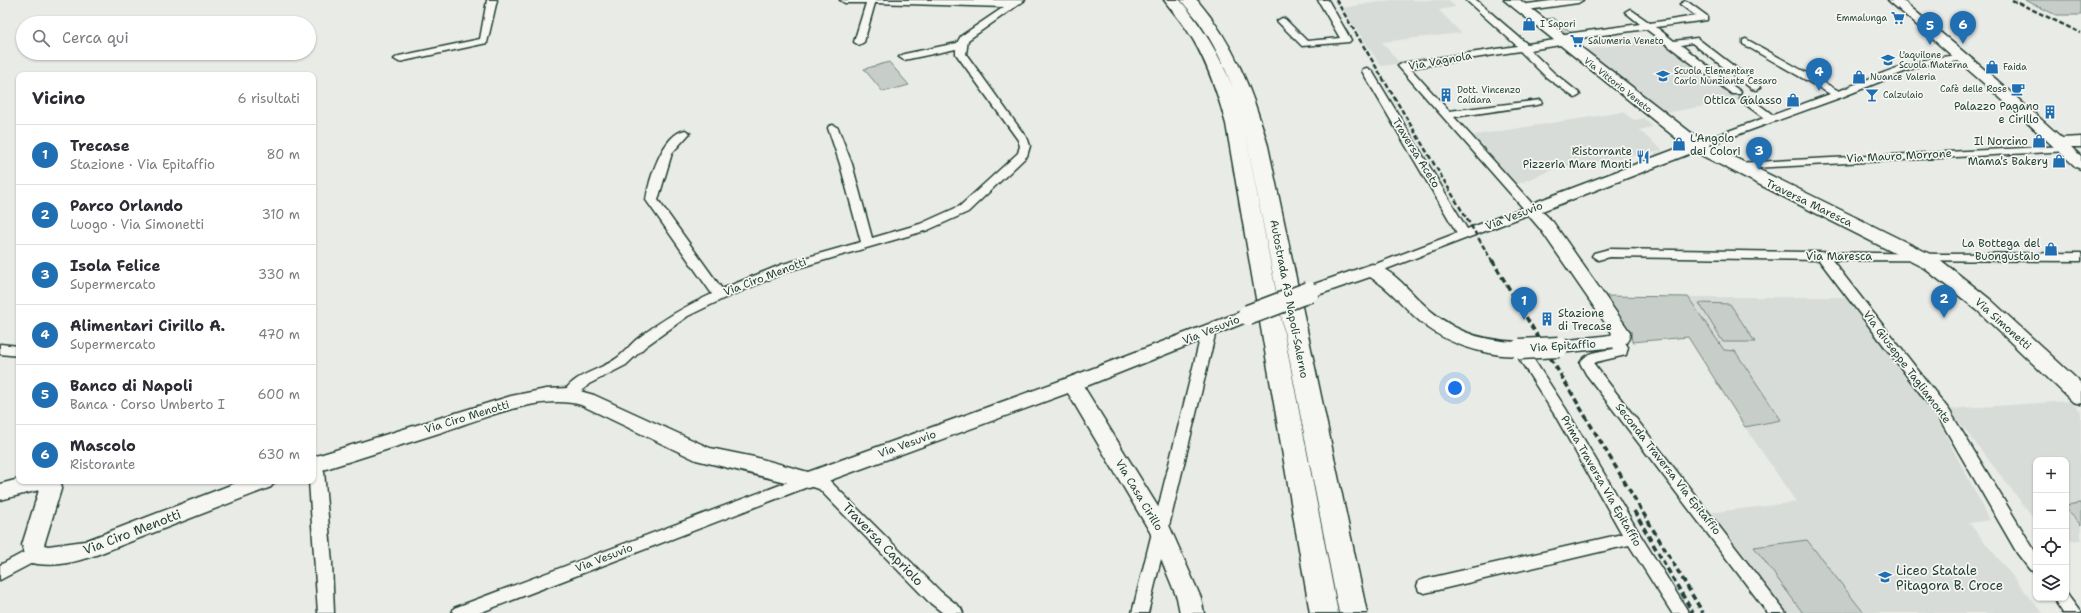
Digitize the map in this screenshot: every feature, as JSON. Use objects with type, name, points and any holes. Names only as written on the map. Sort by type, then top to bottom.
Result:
[{"type":"highway","name":"Autostrada A3 Napoli-Salerno","points":[[1172,0],[1193,26],[1213,59],[1221,78],[1235,124],[1324,613]]},
{"type":"highway","name":"Autostrada A3 Napoli-Salerno","points":[[1189,0],[1218,37],[1228,55],[1245,96],[1259,146],[1353,613]]},
{"type":"main road","name":"Via Vittorio Veneto","points":[[1516,4],[1697,146]]},
{"type":"main road","name":"Traversa Maresca","points":[[1697,146],[1734,166],[1921,257]]},
{"type":"main road","name":"Via Simonetti","points":[[1921,257],[1984,305],[2081,396]]},
{"type":"street","points":[[399,59],[484,41],[492,0]]},
{"type":"street","points":[[845,0],[1017,2]]},
{"type":"street","points":[[1282,21],[1304,44],[1346,40],[1323,0]]},
{"type":"street","points":[[1472,0],[1524,48],[1550,75],[1575,95]]},
{"type":"street","name":"Via Vittorio Veneto","points":[[1516,4],[1578,0]]},
{"type":"street","points":[[1894,0],[1964,58],[2081,164]]},
{"type":"street","points":[[859,42],[871,1]]},
{"type":"street","points":[[904,57],[961,45],[964,38],[1017,2]]},
{"type":"street","points":[[1524,48],[1561,40],[1704,18],[1685,4]]},
{"type":"street","points":[[1630,12],[1736,92]]},
{"type":"street","points":[[1673,44],[1694,40],[1756,87]]},
{"type":"street","points":[[1746,42],[1838,95]]},
{"type":"street","name":"Via Ciro Menotti","points":[[316,467],[511,403],[546,396],[569,394],[584,380],[621,362],[641,342],[683,313],[720,294],[787,267],[924,227],[964,209],[1023,154],[1025,146],[1023,140],[961,54],[961,45]]},
{"type":"street","name":"Via Vagnola","points":[[1524,48],[1403,66],[1531,209]]},
{"type":"street","name":"Via Vesuvio","points":[[460,613],[809,480],[1072,384],[1248,315],[1372,270],[1925,61],[1964,58]]},
{"type":"street","name":"Traversa Aceto","points":[[1367,71],[1464,235]]},
{"type":"street","points":[[1745,99],[1772,119]]},
{"type":"street","points":[[1446,115],[1537,102]]},
{"type":"street","points":[[833,128],[846,164],[867,243]]},
{"type":"street","points":[[685,133],[670,147],[666,153],[652,200],[720,294]]},
{"type":"street","points":[[2061,146],[2081,142]]},
{"type":"street","name":"Via Mauro Morrone","points":[[1734,166],[2061,146]]},
{"type":"street","points":[[1531,209],[1547,226],[1618,327],[1621,337],[1617,341]]},
{"type":"street","name":"Via Maresca","points":[[1598,256],[1609,253],[1921,257],[2081,257]]},
{"type":"street","name":"Via Giuseppe Tagliamonte","points":[[1822,256],[1944,414],[2023,548],[2033,561]]},
{"type":"street","name":"Via Epitaffio","points":[[1372,270],[1388,279],[1436,325],[1471,343],[1501,349],[1520,349],[1559,347],[1617,341]]},
{"type":"street","points":[[1140,613],[1209,331]]},
{"type":"street","name":"Seconda Traversa Via Epitaffio","points":[[1617,341],[1622,348],[1621,352],[1592,358],[1588,363],[1591,371],[1778,613]]},
{"type":"street","points":[[0,349],[16,351]]},
{"type":"street","name":"Prima Traversa Via Epitaffio","points":[[1520,349],[1561,413],[1633,538],[1681,613]]},
{"type":"street","name":"Via Casa Cirillo","points":[[1072,384],[1160,529],[1189,598],[1192,613]]},
{"type":"street","points":[[569,394],[587,400],[703,454],[720,460],[760,467],[782,475],[809,480]]},
{"type":"street","name":"Traversa Capriolo","points":[[809,480],[824,484],[934,597],[955,613]]},
{"type":"street","points":[[0,492],[32,484]]},
{"type":"street","points":[[0,572],[34,554],[33,545],[51,486],[48,484]]},
{"type":"street","name":"Via Ciro Menotti","points":[[34,554],[62,556],[88,549],[256,484]]},
{"type":"street","points":[[316,484],[324,563],[326,613]]},
{"type":"street","points":[[1425,586],[1633,538]]},
{"type":"street","points":[[2063,601],[2073,613]]},
{"type":"shaded area","points":[[1391,0],[1449,0],[1455,7],[1439,10],[1461,33],[1382,42],[1398,61],[1401,60],[1404,63],[1381,66],[1342,8]]},
{"type":"shaded area","points":[[2025,0],[2081,0],[2081,15],[2056,15]]},
{"type":"shaded area","points":[[1554,18],[1572,33],[1562,34],[1543,19]]},
{"type":"shaded area","name":"Scuola Elementare Carlo Nunziante Cesaro","points":[[1659,39],[1740,100],[1665,113],[1583,50]]},
{"type":"shaded area","points":[[889,62],[909,85],[883,92],[864,69]]},
{"type":"shaded area","points":[[1623,112],[1634,120],[1644,118],[1653,127],[1639,130],[1663,151],[1557,168],[1513,186],[1468,136]]},
{"type":"shaded area","points":[[1602,296],[1688,297],[1724,350],[1735,351],[1781,420],[1745,427],[1688,337],[1632,342],[1631,335]]},
{"type":"shaded area","points":[[1688,297],[1846,297],[1933,411],[1990,520],[1969,523],[2043,613],[1784,613],[1708,513],[1796,502],[1745,427],[1781,420],[1724,350]]},
{"type":"shaded area","points":[[1699,303],[1730,304],[1755,342],[1723,342]]},
{"type":"shaded area","points":[[2070,401],[2081,411],[2081,540],[2069,541],[2069,457],[2033,457],[2033,517],[1949,409]]},
{"type":"shaded area","points":[[2081,503],[2081,525],[2069,512],[2069,505]]},
{"type":"shaded area","points":[[1807,540],[1864,613],[1803,613],[1754,547]]},
{"type":"railway","points":[[1336,0],[1492,261]]},
{"type":"railway","points":[[2012,0],[2081,33]]},
{"type":"railway","points":[[1492,260],[1703,613]]},
{"type":"railway","points":[[1634,511],[1693,613]]},
{"type":"place","name":"Emmalunga","points":[[1898,18]]},
{"type":"place","name":"I Sapori","points":[[1529,24]]},
{"type":"place","name":"Salumeria Veneto","points":[[1577,41]]},
{"type":"place","name":"Mascolo","points":[[1963,44]]},
{"type":"place","name":"Banco di Napoli","points":[[1930,45]]},
{"type":"place","name":"L'aquilone Scuola Materna","points":[[1888,60]]},
{"type":"place","name":"Faida","points":[[1992,67]]},
{"type":"place","name":"Scuola Elementare Carlo Nunziante Cesaro","points":[[1663,76]]},
{"type":"place","name":"Nuance Valeria","points":[[1859,77]]},
{"type":"place","name":"Cafè delle Rose","points":[[2018,89]]},
{"type":"place","name":"Alimentari Cirillo A.","points":[[1819,91]]},
{"type":"place","name":"Dott. Vincenzo Caldara","points":[[1446,95]]},
{"type":"place","name":"Calzulaio","points":[[1872,95]]},
{"type":"place","name":"Ottica Galasso","points":[[1793,100]]},
{"type":"place","name":"Palazzo Pagano e Cirillo","points":[[2050,112]]},
{"type":"place","name":"Il Norcino","points":[[2039,141]]},
{"type":"place","name":"L'Angolo dei Colori","points":[[1679,144]]},
{"type":"place","name":"Ristorrante Pizzeria Mare Monti","points":[[1643,157]]},
{"type":"place","name":"Mama's Bakery","points":[[2059,161]]},
{"type":"place","name":"Isola Felice","points":[[1759,170]]},
{"type":"place","name":"La Bottega del Buongustaio","points":[[2051,249]]},
{"type":"place","name":"Parco Orlando","points":[[1944,318]]},
{"type":"place","name":"Stazione di Trecase","points":[[1547,319]]},
{"type":"place","name":"Trecase","points":[[1524,320]]},
{"type":"place","name":"Liceo Statale Pitagora B. Croce","points":[[1885,577]]}]
